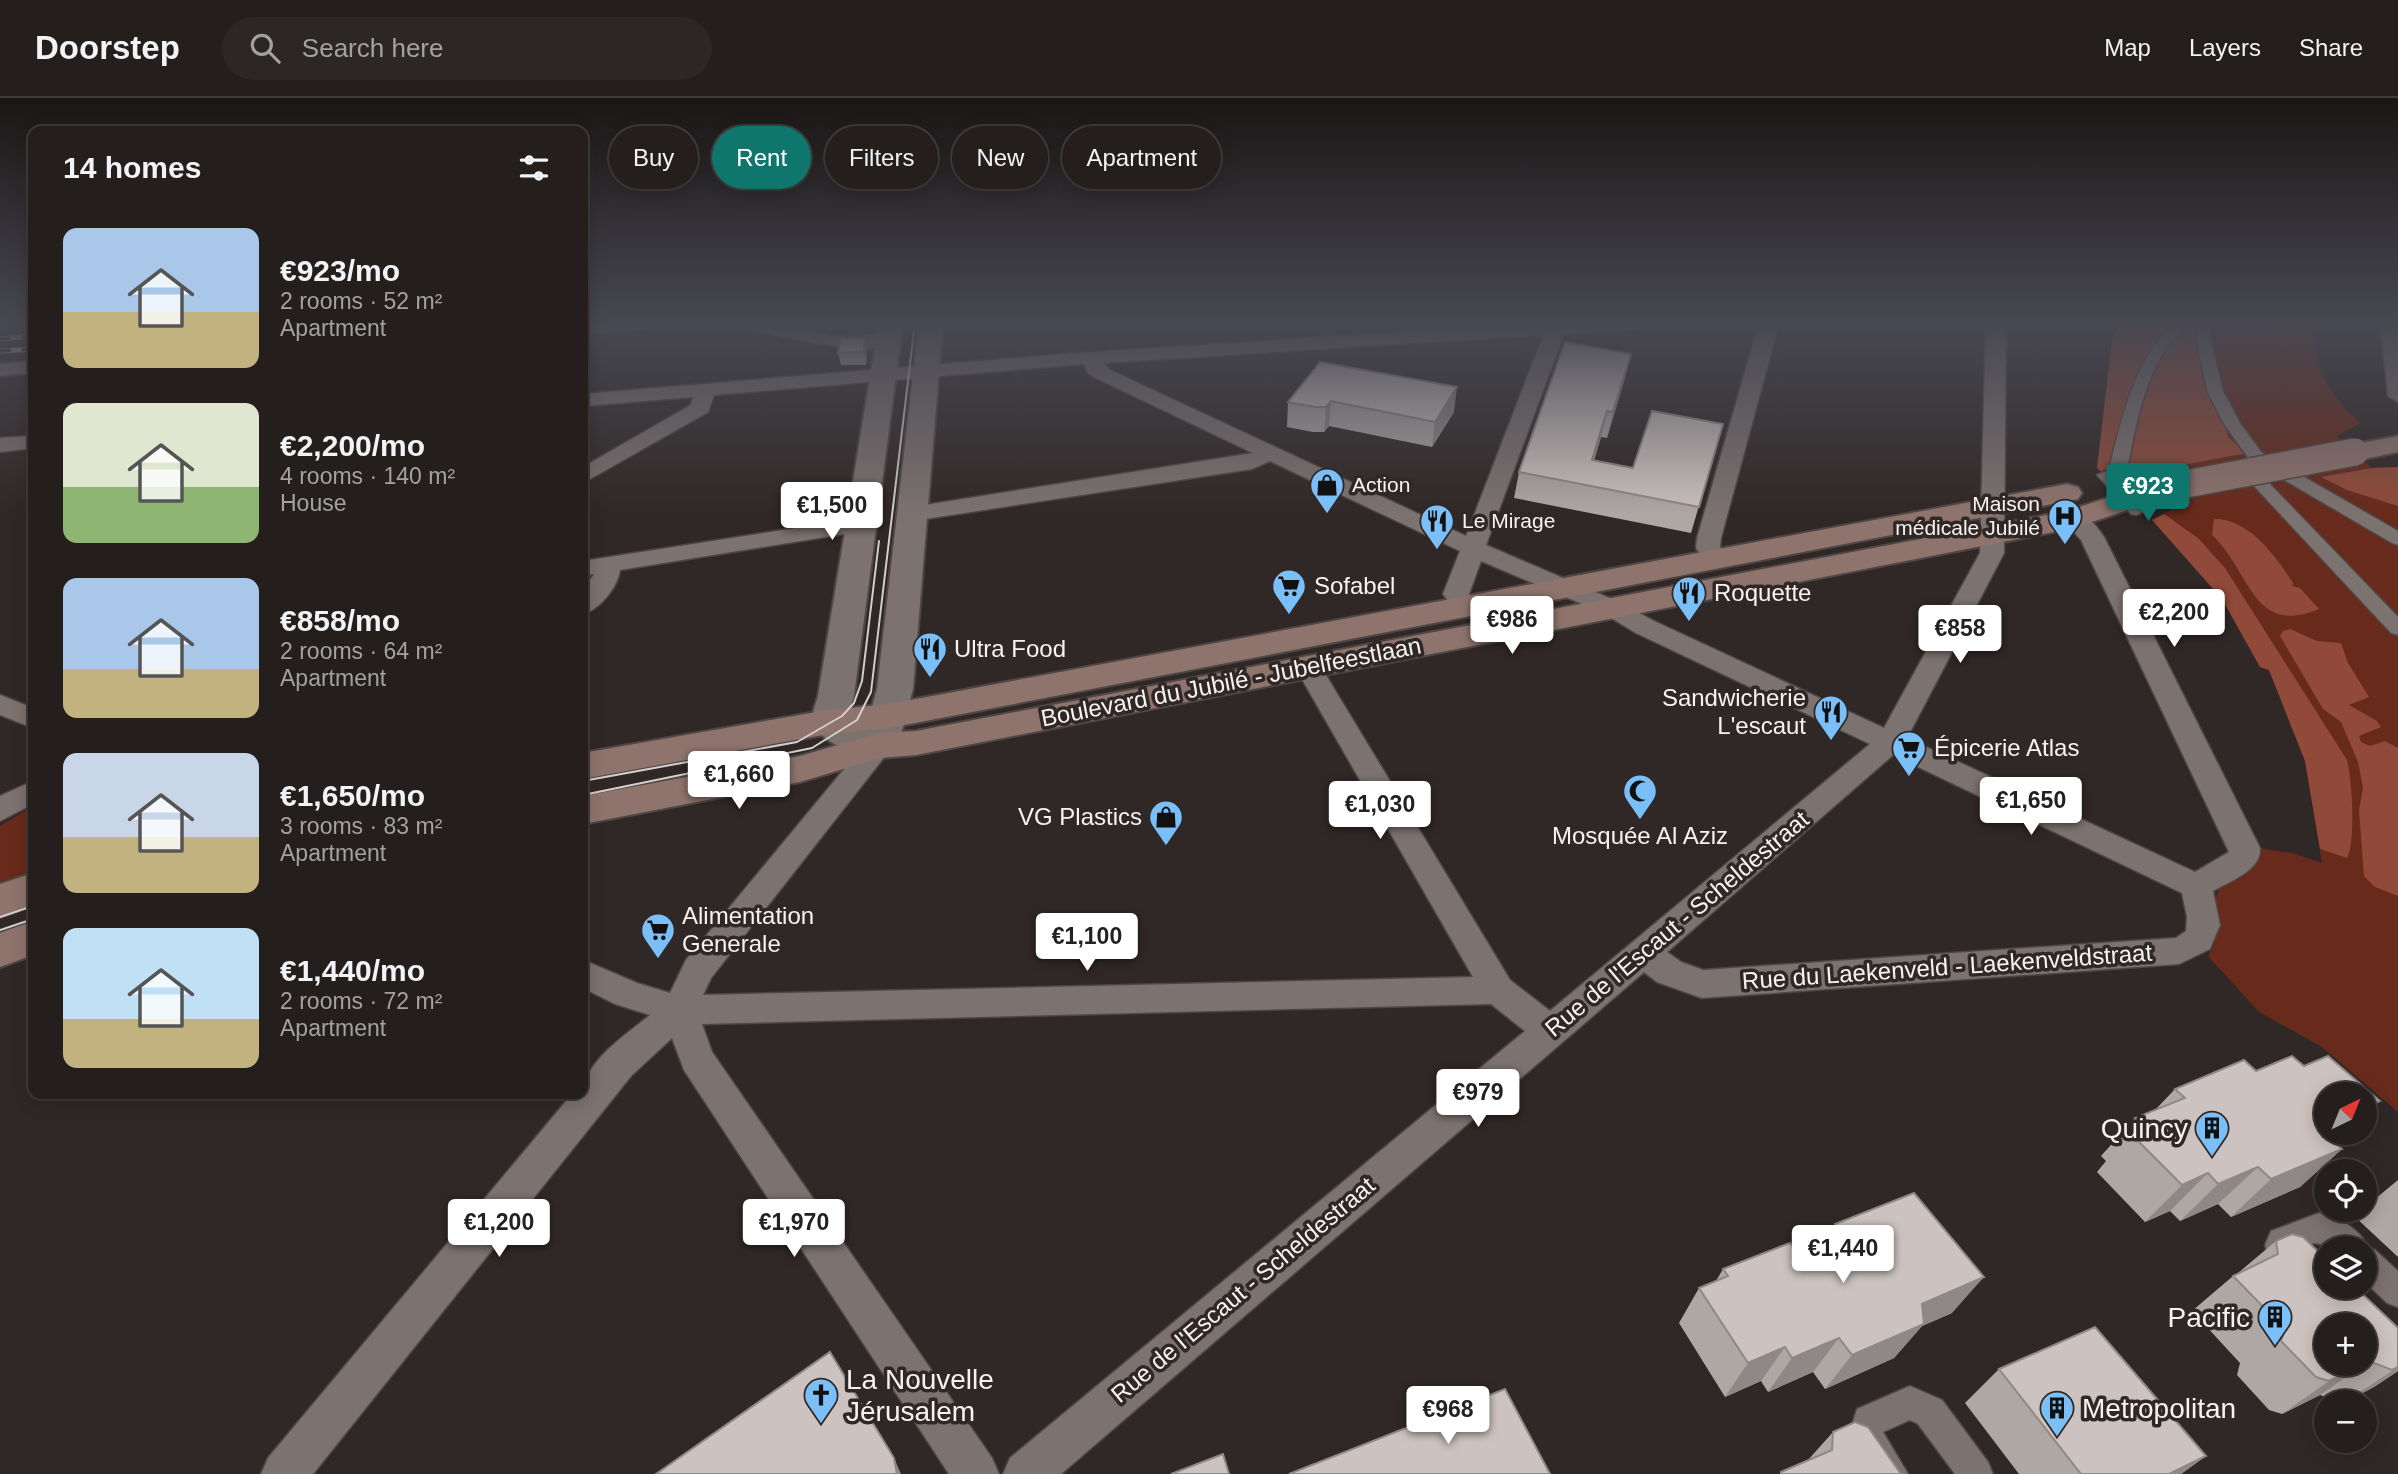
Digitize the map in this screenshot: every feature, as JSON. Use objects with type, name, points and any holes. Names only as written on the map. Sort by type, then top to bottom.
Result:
[{"type":"main road","name":"Boulevard du Jubilé - Jubelfeestlaan","points":[[588,809],[800,769],[884,731],[1464,606],[1717,558],[1994,520],[2074,519],[2165,488],[2398,444]]},
{"type":"main road","name":"Boulevard du Jubilé - Jubelfeestlaan","points":[[884,731],[916,743],[1612,608],[1994,520],[2068,493],[2128,501]]},
{"type":"main road","points":[[588,765],[828,722]]},
{"type":"main road","points":[[0,901],[28,891]]},
{"type":"main road","points":[[0,950],[28,940]]},
{"type":"street","points":[[588,400],[750,386]]},
{"type":"street","points":[[882,386],[836,696],[828,722],[841,733],[884,731]]},
{"type":"street","points":[[284,1474],[618,1065],[679,1010],[698,970],[884,731],[895,689],[926,386]]},
{"type":"street","points":[[1130,386],[1474,549],[1612,608],[1888,742],[2196,886],[2245,857],[2244,848],[2092,537],[2074,519]]},
{"type":"street","points":[[1464,606],[1455,594],[1534,386]]},
{"type":"street","points":[[1717,558],[1708,548],[1709,538],[1751,386]]},
{"type":"street","name":"Rue de l'Escaut - Scheldestraat","points":[[1026,1474],[1878,754],[1898,730],[1990,559],[1994,520],[1995,386]]},
{"type":"street","points":[[2128,501],[2106,475],[2117,474],[2143,386]]},
{"type":"street","points":[[2214,386],[2232,424],[2255,456],[2262,485],[2398,629]]},
{"type":"street","points":[[588,473],[701,408],[705,390]]},
{"type":"street","points":[[0,445],[28,442]]},
{"type":"street","points":[[912,514],[1252,462],[1271,452]]},
{"type":"street","points":[[2255,456],[2398,539]]},
{"type":"street","points":[[2273,498],[2309,489]]},
{"type":"street","points":[[588,600],[606,580],[595,566],[861,525]]},
{"type":"street","points":[[1308,667],[1498,990],[1550,1031]]},
{"type":"street","points":[[0,704],[28,717]]},
{"type":"street","points":[[0,810],[28,794]]},
{"type":"street","name":"Rue du Laekenveld - Laekenveldstraat","points":[[1643,953],[1669,972],[1702,984],[2179,951],[2197,944],[2205,925],[2196,886]]},
{"type":"street","points":[[588,976],[627,994],[679,1010],[1498,990]]},
{"type":"street","points":[[679,1010],[696,1059],[976,1474]]},
{"type":"street","points":[[2301,1273],[2283,1255],[2280,1245],[2282,1241],[2316,1226],[2330,1229],[2338,1236]]},
{"type":"street","points":[[2377,1272],[2398,1292]]},
{"type":"street","points":[[1891,1474],[1867,1439],[1866,1426],[1869,1421],[1910,1403],[1930,1412],[1976,1474]]},
{"type":"shaded area","points":[[2107,386],[2329,386],[2361,423],[2337,436],[2372,468],[2398,467],[2398,1112],[2377,1094],[2377,1082],[2363,1082],[2322,1047],[2259,1012],[2208,956],[2216,933],[2216,897],[2227,878],[2252,847],[2292,853],[2322,863],[2305,761],[2269,670],[2260,667],[2222,599],[2152,520],[2180,505],[2151,471],[2105,471],[2097,468]]},
{"type":"shaded area","points":[[2107,386],[2137,386],[2110,470],[2100,471],[2097,468]]},
{"type":"shaded area","points":[[2148,386],[2215,386],[2229,438],[2247,453],[2151,471],[2124,471]]},
{"type":"shaded area","points":[[2398,467],[2398,506],[2347,490],[2321,477],[2372,468]]},
{"type":"shaded area","points":[[2164,514],[2198,538],[2225,568],[2347,760],[2352,795],[2352,838],[2347,858],[2320,849],[2305,761],[2269,670],[2260,667],[2222,599],[2152,520]]},
{"type":"shaded area","points":[[2214,519],[2238,525],[2260,540],[2286,572],[2293,583],[2292,586],[2300,588],[2319,609],[2297,615],[2280,614],[2266,607],[2255,596],[2212,535]]},
{"type":"shaded area","points":[[2290,629],[2317,641],[2341,643],[2348,663],[2369,697],[2349,705],[2377,721],[2381,727],[2359,736],[2361,742],[2370,746],[2385,741],[2398,748],[2398,896],[2375,887],[2364,876],[2359,810],[2363,788],[2358,762],[2341,722],[2323,709],[2280,636],[2283,631]]},
{"type":"shaded area","points":[[28,809],[28,877],[0,885],[0,826]]},
{"type":"building","points":[[1301,386],[1457,387],[1435,422],[1331,401],[1326,407],[1288,402]]},
{"type":"building","points":[[1549,386],[1621,386],[1613,412],[1607,411],[1592,460],[1633,468],[1652,411],[1723,424],[1699,507],[1519,472]]},
{"type":"building","points":[[2292,1056],[2304,1066],[2328,1056],[2358,1082],[2314,1082],[2314,1145],[2338,1145],[2342,1149],[2271,1179],[2258,1167],[2218,1184],[2208,1173],[2182,1185],[2131,1134],[2146,1128],[2135,1118],[2185,1098],[2175,1089],[2244,1060],[2256,1071]]},
{"type":"building","points":[[1914,1193],[1984,1277],[1922,1304],[1924,1324],[1852,1355],[1839,1338],[1792,1358],[1785,1347],[1748,1363],[1699,1288],[1728,1276],[1723,1269],[1790,1243],[1806,1265],[1846,1249],[1835,1224]]},
{"type":"building","points":[[2292,1234],[2303,1237],[2314,1248],[2314,1299],[2368,1299],[2398,1328],[2398,1367],[2392,1370],[2377,1364],[2377,1313],[2314,1313],[2314,1375],[2281,1341],[2285,1329],[2233,1276],[2278,1254],[2276,1241]]},
{"type":"building","points":[[2095,1327],[2206,1456],[2169,1474],[2081,1474],[1999,1369]]},
{"type":"building","name":"La Nouvelle Jérusalem","points":[[830,1352],[894,1458],[897,1474],[656,1474]]},
{"type":"building","points":[[2315,1376],[2339,1376],[2329,1381]]},
{"type":"building","points":[[1505,1389],[1550,1474],[1289,1474]]},
{"type":"building","points":[[1855,1422],[1868,1427],[1901,1474],[1781,1474],[1832,1450],[1833,1432]]},
{"type":"building","points":[[1223,1454],[1229,1474],[1171,1474]]},
{"type":"tram line","points":[[588,794],[812,748],[857,720],[871,692],[907,386]]},
{"type":"tram line","points":[[588,780],[797,742],[842,716],[854,703],[862,681],[879,541]]},
{"type":"tram line","points":[[0,917],[28,908]]},
{"type":"tram line","points":[[0,930],[28,921]]},
{"type":"place","name":"Action","points":[[1327,515]]},
{"type":"place","name":"Maison médicale Jubilé","points":[[2065,546]]},
{"type":"place","name":"Le Mirage","points":[[1437,551]]},
{"type":"place","name":"Sofabel","points":[[1289,616]]},
{"type":"place","name":"Roquette","points":[[1689,623]]},
{"type":"place","name":"Ultra Food","points":[[930,679]]},
{"type":"place","name":"Sandwicherie L'escaut","points":[[1831,742]]},
{"type":"place","name":"Épicerie Atlas","points":[[1909,778]]},
{"type":"place","name":"Mosquée Al Aziz","points":[[1640,821]]},
{"type":"place","name":"VG Plastics","points":[[1166,847]]},
{"type":"place","name":"Alimentation Generale","points":[[658,960]]},
{"type":"place","name":"Quincy","points":[[2212,1158]]},
{"type":"place","name":"Pacific","points":[[2275,1347]]},
{"type":"place","name":"La Nouvelle Jérusalem","points":[[821,1425]]},
{"type":"place","name":"Metropolitan","points":[[2057,1438]]}]
